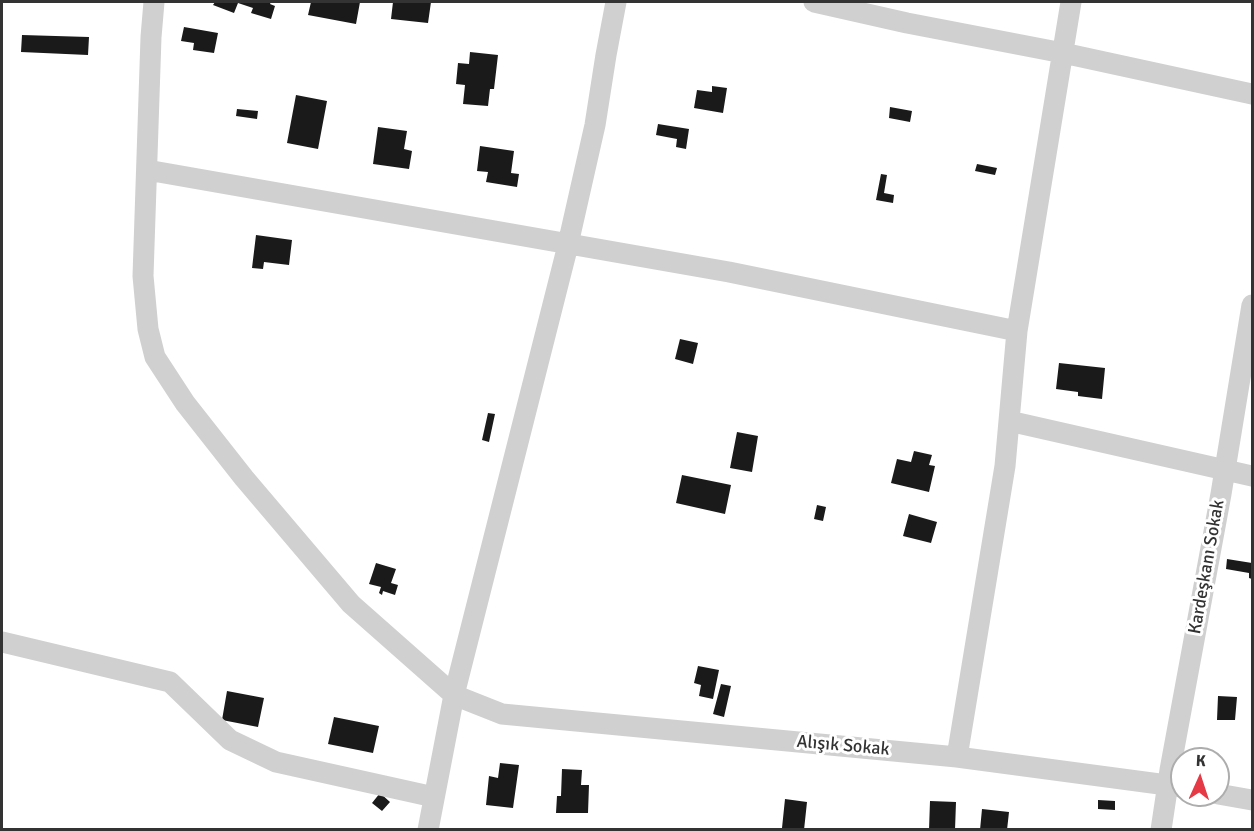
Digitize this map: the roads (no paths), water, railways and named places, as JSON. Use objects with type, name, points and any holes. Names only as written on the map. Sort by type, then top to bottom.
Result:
[{"type":"street","name":"Alışık Sokak","points":[[154,2],[143,276],[148,329],[155,357],[185,403],[244,478],[351,604],[454,695],[502,714],[957,757],[1170,785]]},
{"type":"street","points":[[428,830],[454,695],[568,244],[595,125],[616,2]]},
{"type":"street","points":[[813,2],[1252,94]]},
{"type":"street","points":[[957,757],[1003,478],[1017,331],[1071,2]]},
{"type":"street","points":[[147,170],[729,272],[1017,331]]},
{"type":"street","name":"Kardeşkanı Sokak","points":[[1181,747],[1252,305]]},
{"type":"street","points":[[1010,421],[1252,476]]},
{"type":"street","points":[[2,642],[170,682],[230,740],[276,762],[434,796]]},
{"type":"street","points":[[1230,796],[1252,800]]},
{"type":"street","name":"Kardeşkanı Sokak","points":[[1161,830],[1170,802]]}]
